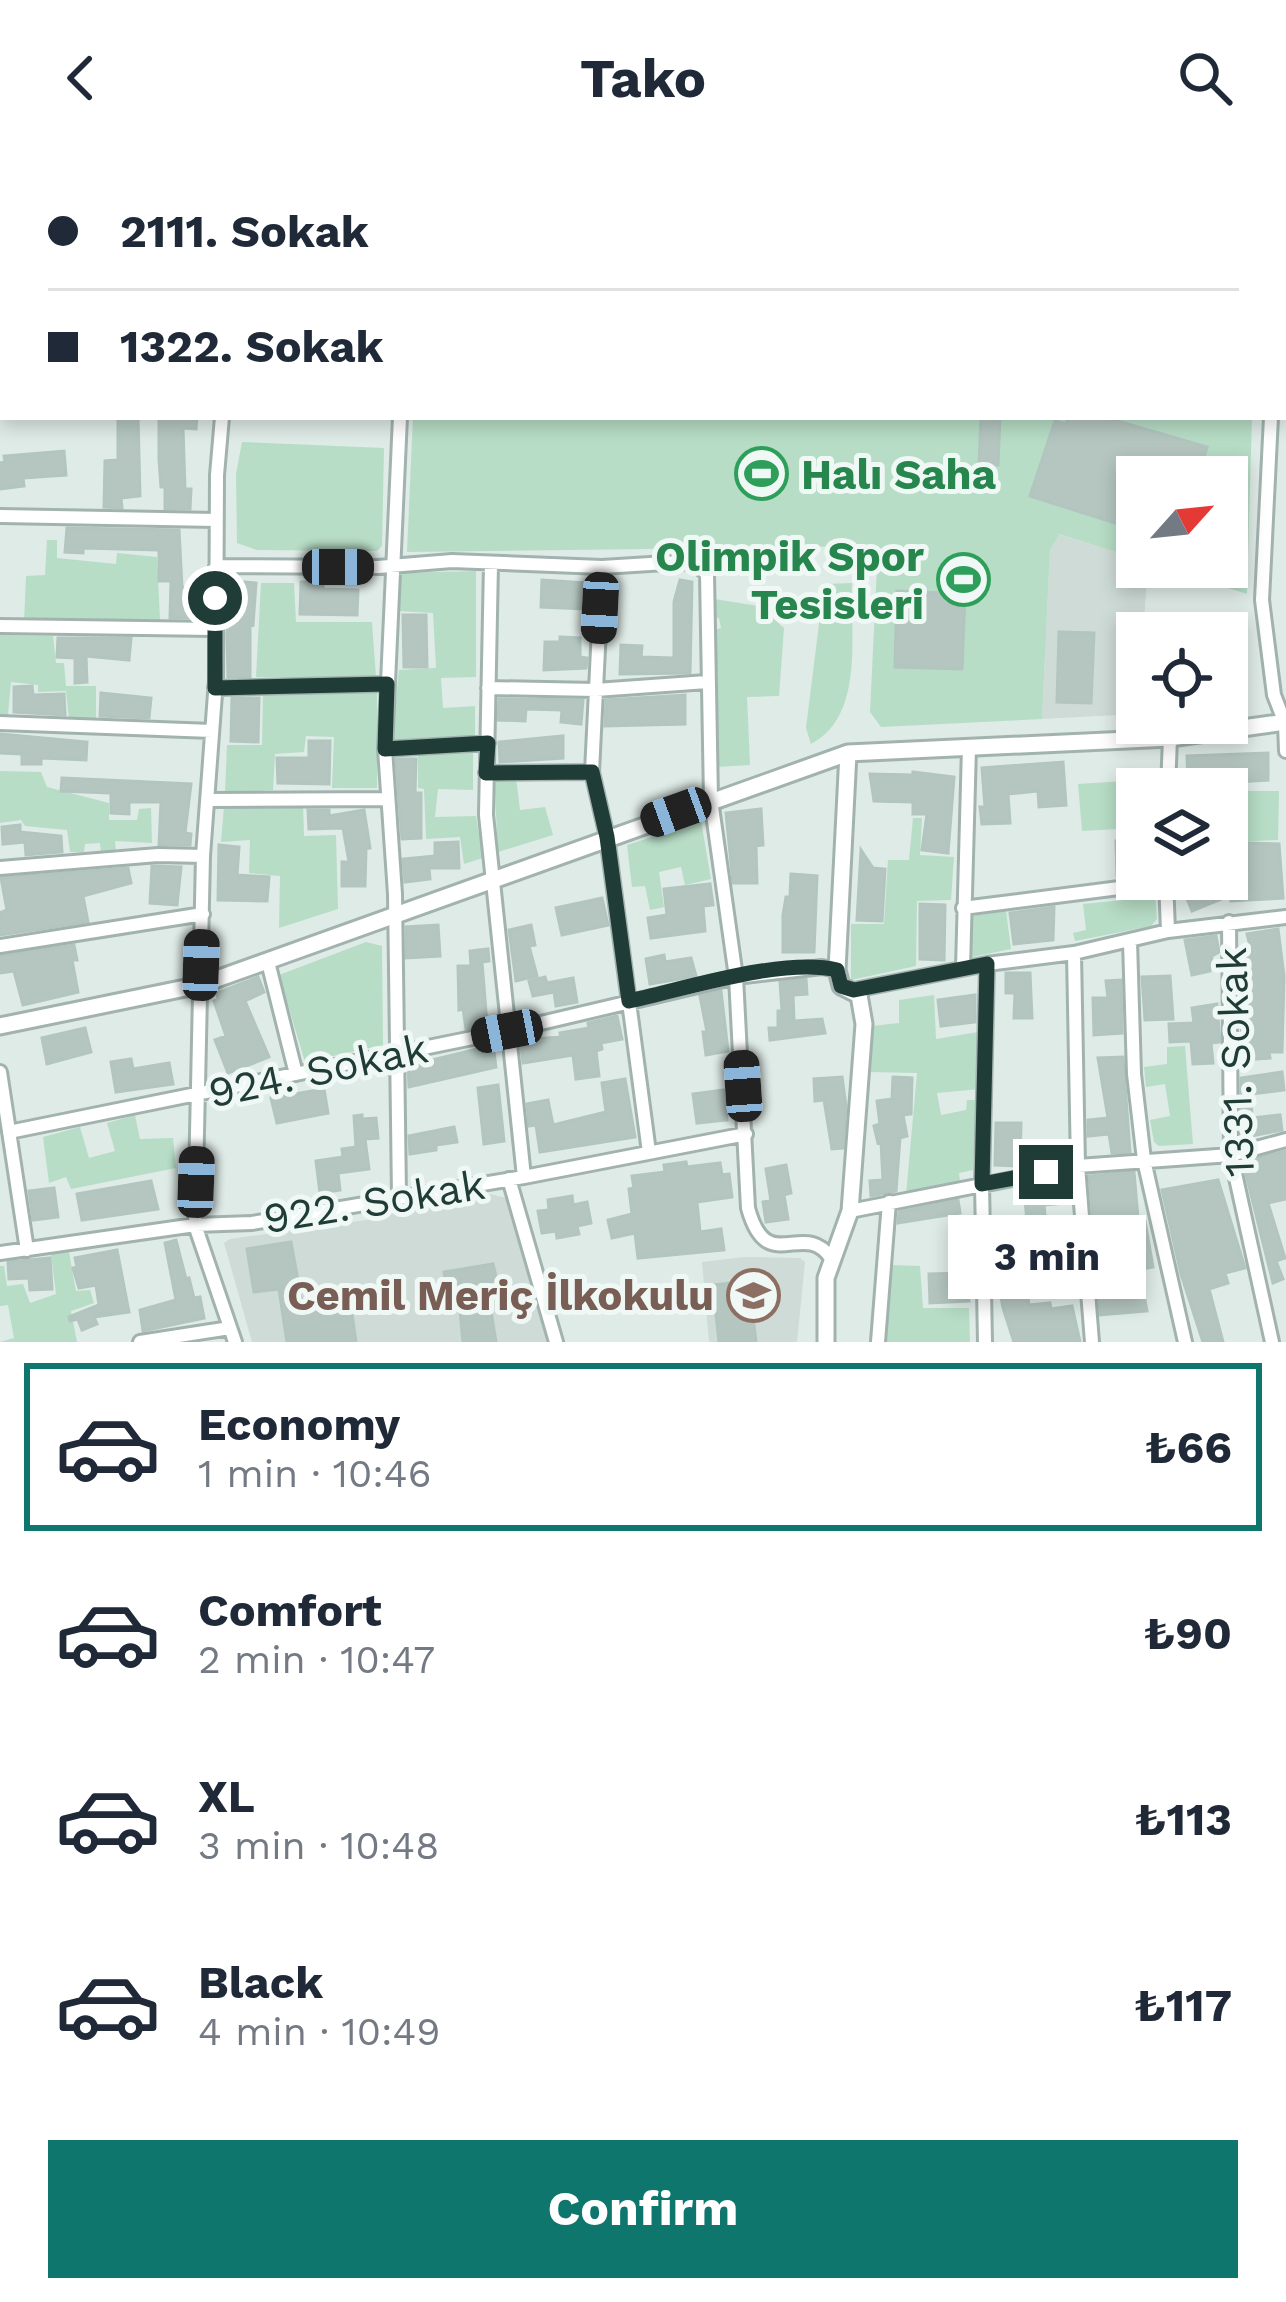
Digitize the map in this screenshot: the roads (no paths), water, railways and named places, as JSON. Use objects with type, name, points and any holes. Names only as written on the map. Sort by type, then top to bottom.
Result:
[{"type":"street","points":[[140,1342],[232,1335],[195,1225],[203,856],[215,688],[222,420]]},
{"type":"street","points":[[399,1196],[394,916],[385,749],[400,420]]},
{"type":"street","points":[[1276,421],[1262,601],[1274,695],[1286,723],[1286,751]]},
{"type":"street","points":[[0,516],[216,520]]},
{"type":"street","points":[[216,566],[452,561],[602,567],[682,562],[696,564],[707,574],[711,800],[736,976],[745,1180],[755,1232],[766,1243],[785,1246],[806,1241],[830,1258]]},
{"type":"street","points":[[491,563],[486,815],[524,1177]]},
{"type":"street","points":[[602,567],[592,772],[607,837],[649,1152]]},
{"type":"street","points":[[0,626],[214,629]]},
{"type":"street","points":[[488,688],[596,690],[706,682]]},
{"type":"street","points":[[215,688],[387,684]]},
{"type":"street","points":[[0,723],[212,731]]},
{"type":"street","points":[[1248,728],[1286,723]]},
{"type":"street","points":[[0,1026],[200,985],[848,753],[1116,740]]},
{"type":"street","points":[[385,749],[488,743]]},
{"type":"street","points":[[963,968],[969,747]]},
{"type":"street","points":[[826,1342],[826,1278],[850,1211],[864,1024],[859,995],[841,986],[837,970],[848,753]]},
{"type":"street","points":[[486,773],[592,772]]},
{"type":"street","points":[[209,800],[386,799]]},
{"type":"street","points":[[0,868],[158,855],[203,856]]},
{"type":"street","points":[[963,908],[1116,888]]},
{"type":"street","points":[[1167,900],[1168,931]]},
{"type":"street","points":[[0,946],[203,914]]},
{"type":"street","points":[[854,990],[1168,931],[1286,917]]},
{"type":"street","name":"1331. Sokak","points":[[1229,922],[1231,1155],[1272,1342]]},
{"type":"street","points":[[1130,941],[1134,1074],[1144,1160],[1185,1342]]},
{"type":"street","points":[[1074,952],[1078,1166],[1092,1342]]},
{"type":"street","points":[[268,962],[296,1074]]},
{"type":"street","points":[[986,1341],[982,1184],[987,964]]},
{"type":"street","name":"924. Sokak","points":[[9,1132],[507,1031],[736,976],[822,967],[837,970]]},
{"type":"street","points":[[0,1072],[27,1250]]},
{"type":"street","name":"922. Sokak","points":[[0,1253],[195,1225],[252,1222],[746,1134]]},
{"type":"street","points":[[850,1211],[1078,1166],[1231,1155],[1286,1140]]},
{"type":"street","points":[[509,1179],[556,1342]]},
{"type":"street","points":[[878,1342],[889,1202]]},
{"type":"place","name":"Halı Saha","points":[[762,474]]},
{"type":"place","name":"Olimpik Spor Tesisleri","points":[[963,580]]},
{"type":"place","name":"Cemil Meriç İlkokulu","points":[[753,1295]]}]
